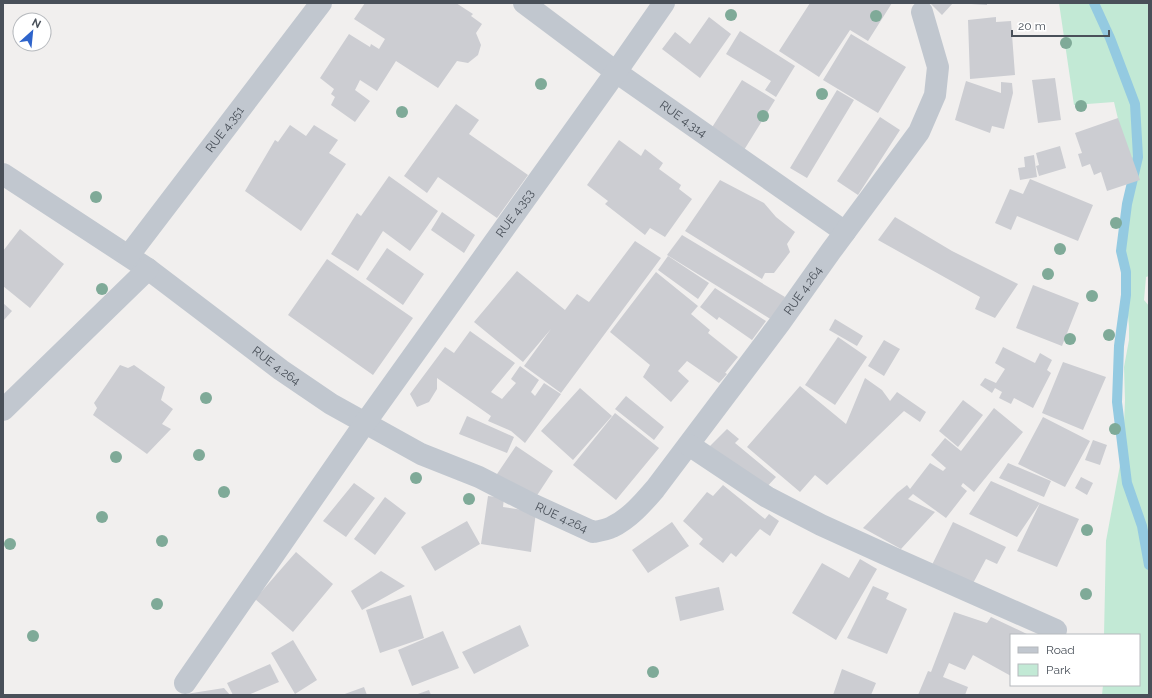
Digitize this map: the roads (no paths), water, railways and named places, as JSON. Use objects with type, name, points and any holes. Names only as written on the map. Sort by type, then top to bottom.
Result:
[{"type":"street","name":"RUE 4.351","points":[[129,256],[321,3]]},
{"type":"street","name":"RUE 4.314","points":[[524,3],[616,72],[845,232]]},
{"type":"street","name":"RUE 4.353","points":[[185,683],[365,423],[664,3]]},
{"type":"street","name":"RUE 4.264","points":[[3,174],[148,269],[281,370],[331,404],[421,454],[479,477],[534,505],[593,532],[612,527],[627,517],[643,503],[689,445],[780,323],[918,132],[935,95],[938,67],[922,12]]},
{"type":"street","points":[[3,410],[148,269]]},
{"type":"street","points":[[689,445],[767,497],[822,525],[1056,630]]},
{"type":"waterway","points":[[1094,3],[1110,38],[1135,104],[1138,157],[1127,204],[1121,251],[1126,272],[1126,295],[1119,346],[1117,402],[1127,483],[1142,526],[1149,565]]}]
